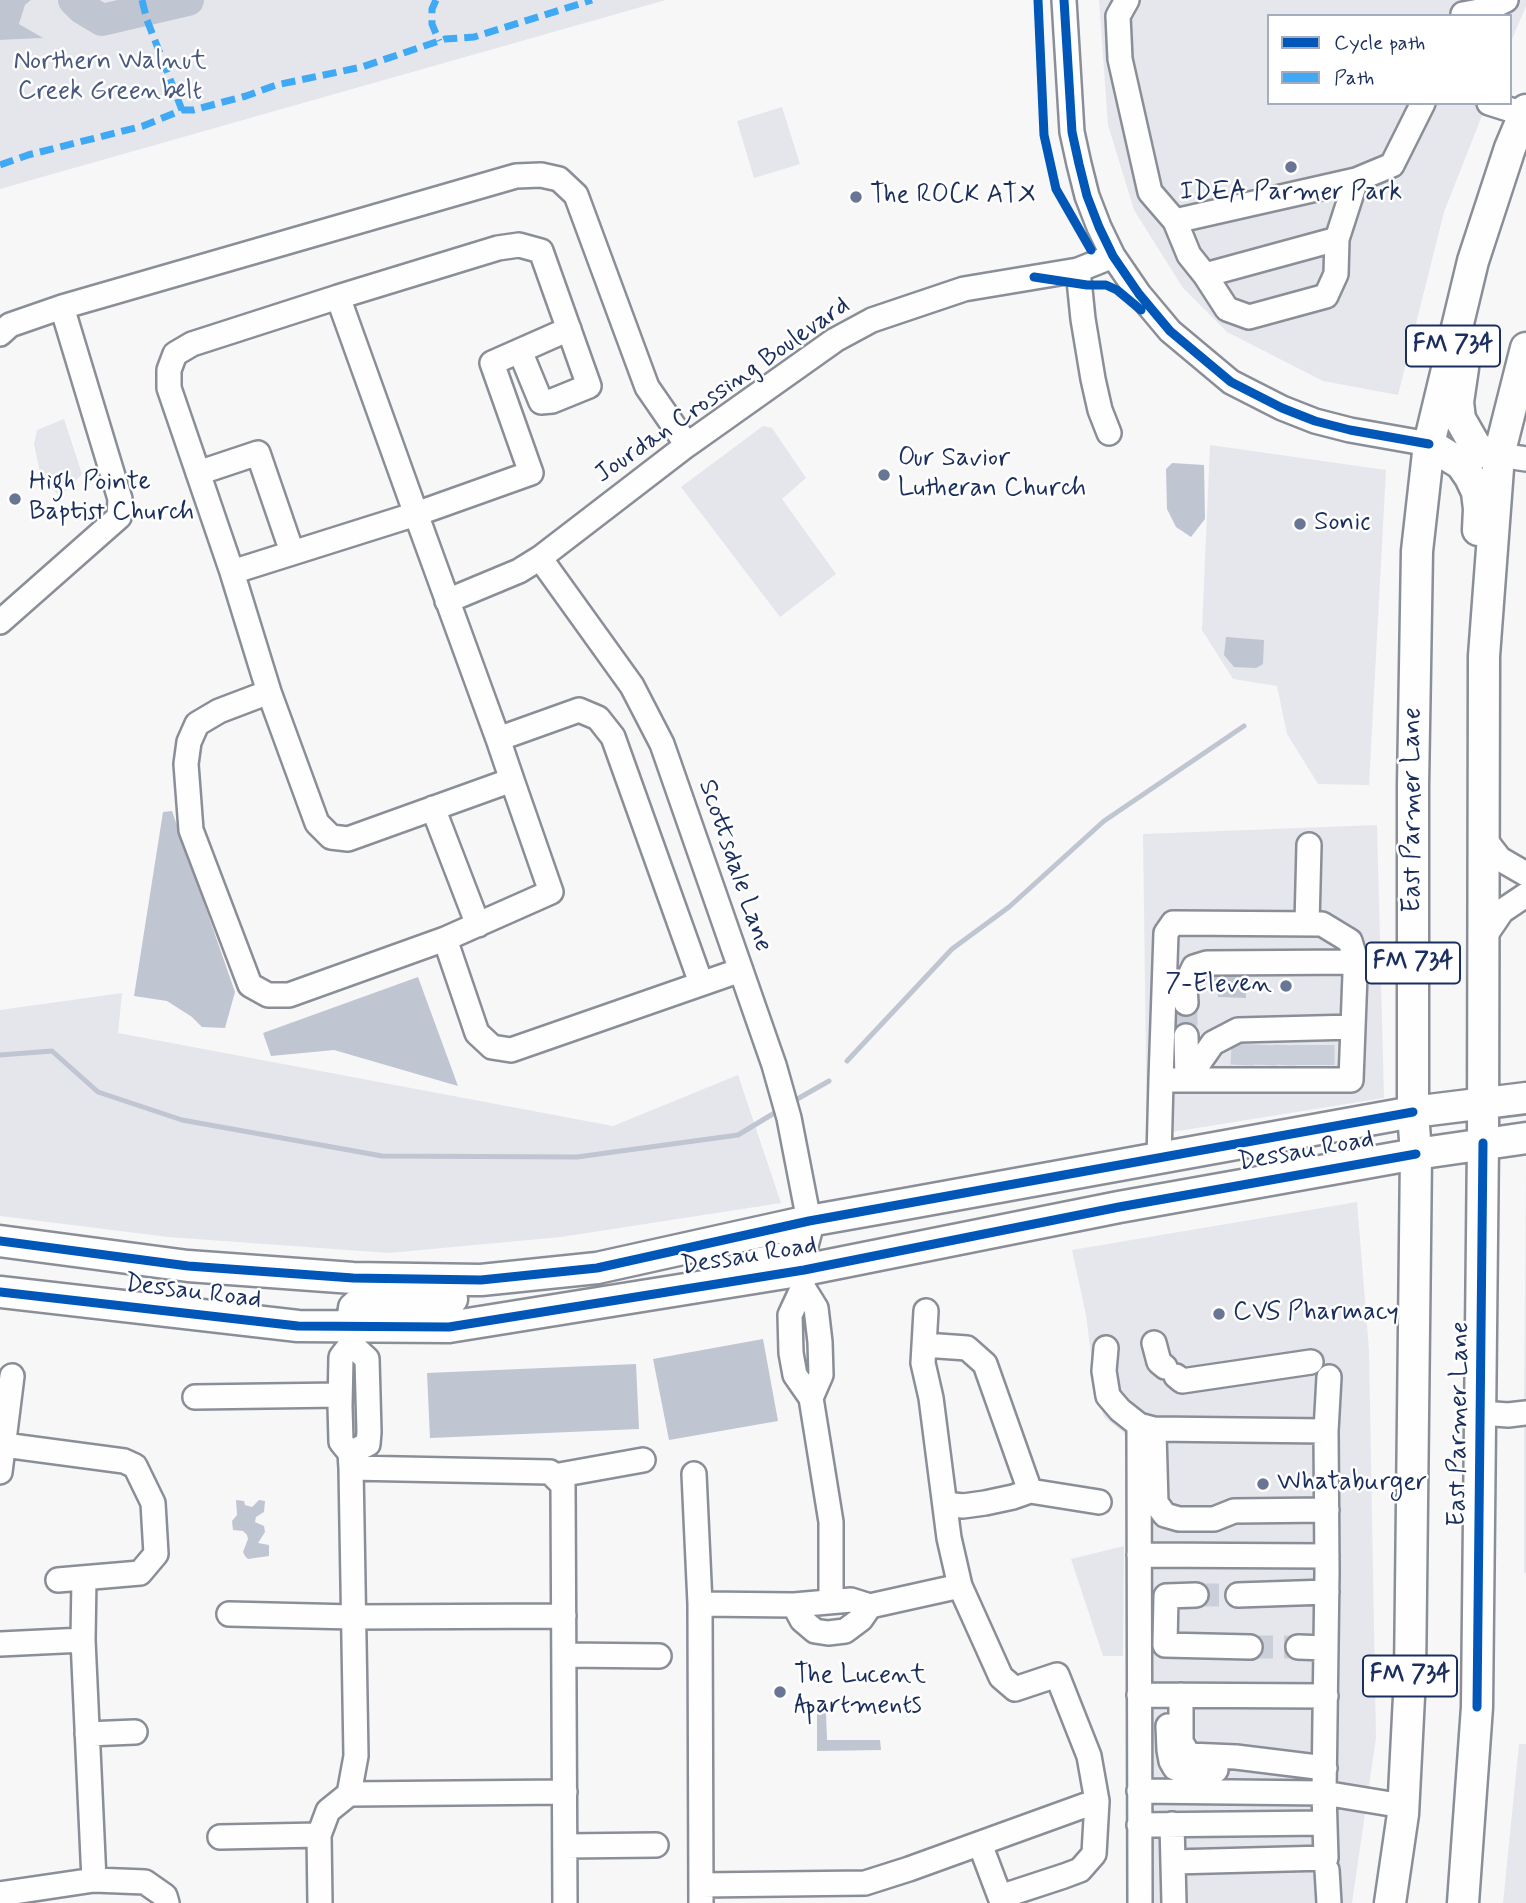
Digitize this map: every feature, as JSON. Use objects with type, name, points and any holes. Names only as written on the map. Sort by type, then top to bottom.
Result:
[{"type":"main road","name":"East Parmer Lane","points":[[1390,1903],[1403,1806],[1410,1677],[1416,1154],[1413,1112],[1413,785],[1417,563],[1429,444],[1477,249],[1510,148],[1525,112]]},
{"type":"main road","points":[[1477,249],[1485,270],[1484,281],[1459,383],[1460,419],[1476,447],[1487,453],[1513,457]]},
{"type":"main road","name":"East Parmer Lane","points":[[1463,1903],[1477,1707],[1483,1143],[1484,675],[1526,348]]},
{"type":"main road","points":[[1429,444],[1461,464],[1477,492],[1479,509],[1469,637],[1472,654],[1484,675]]},
{"type":"main road","name":"Dessau Road","points":[[1,1242],[188,1266],[353,1278],[481,1280],[597,1268],[807,1208],[905,1204],[1413,1112],[1526,1098]]},
{"type":"main road","name":"Dessau Road","points":[[0,1292],[298,1326],[351,1335],[449,1326],[701,1286],[803,1279],[1119,1207],[1416,1154],[1526,1138]]},
{"type":"main road","points":[[803,1279],[816,1247],[829,1236],[875,1224],[905,1204]]},
{"type":"main road","points":[[701,1286],[724,1269],[783,1259],[802,1247],[807,1208]]},
{"type":"main road","points":[[351,1335],[354,1308],[361,1302],[454,1299],[481,1280]]},
{"type":"street","points":[[1064,0],[1072,132],[1087,196],[1113,256],[1139,294],[1170,331],[1231,382],[1282,408],[1315,421],[1429,444]]},
{"type":"street","points":[[1126,0],[1118,16],[1120,59],[1150,192],[1175,221],[1189,254],[1227,309],[1249,317],[1326,296],[1336,274],[1337,239],[1356,180]]},
{"type":"street","points":[[1462,10],[1485,10],[1506,0]]},
{"type":"street","points":[[1175,221],[1356,180],[1392,165],[1422,105]]},
{"type":"street","points":[[1497,105],[1525,112]]},
{"type":"street","points":[[0,334],[10,325],[61,307],[516,176],[541,174],[559,179],[576,195],[647,387],[687,445]]},
{"type":"street","points":[[1205,275],[1337,239]]},
{"type":"street","points":[[512,780],[348,839],[331,837],[317,823],[269,692],[232,572],[169,388],[169,370],[175,354],[192,344],[498,248],[519,245],[541,251],[589,386],[552,401],[541,402],[520,351]]},
{"type":"street","name":"Jourdan Crossing Boulevard","points":[[447,601],[519,571],[540,558],[687,445],[835,340],[872,320],[964,289],[1078,270],[1113,256]]},
{"type":"street","points":[[1078,270],[1093,379],[1109,433]]},
{"type":"street","points":[[269,692],[219,711],[197,724],[189,742],[186,764],[191,830],[250,985],[268,995],[289,995],[445,939],[551,892],[338,297]]},
{"type":"street","points":[[0,622],[119,517],[120,499],[61,307]]},
{"type":"street","points":[[232,572],[416,514],[531,473],[492,363],[569,329]]},
{"type":"street","points":[[198,473],[258,453],[292,552]]},
{"type":"street","name":"Scottsdale Lane","points":[[540,558],[632,686],[662,744],[774,1065],[789,1118],[807,1208]]},
{"type":"street","points":[[498,739],[579,710],[598,718],[613,737],[701,983]]},
{"type":"street","points":[[433,808],[478,925]]},
{"type":"street","points":[[1483,837],[1500,859],[1526,874]]},
{"type":"street","points":[[1307,924],[1309,845]]},
{"type":"street","points":[[1483,939],[1502,911],[1526,895]]},
{"type":"street","points":[[1159,1158],[1166,933],[1173,923],[1322,925],[1350,941],[1354,962],[1351,1080],[1294,1055],[1242,1055],[1213,1043],[1187,1080]]},
{"type":"street","points":[[445,939],[477,1032],[492,1047],[511,1049],[741,970]]},
{"type":"street","points":[[1186,1003],[1185,986],[1194,967],[1206,963],[1354,962]]},
{"type":"street","points":[[1161,1080],[1187,1080],[1242,1055],[1294,1055],[1353,1027]]},
{"type":"street","points":[[1186,1036],[1187,1080]]},
{"type":"street","points":[[803,1279],[816,1308],[820,1342],[821,1375],[810,1398],[831,1522],[819,1540],[820,1573],[831,1595]]},
{"type":"street","points":[[926,1311],[923,1363],[931,1400],[944,1504],[960,1586],[1001,1677],[1015,1689],[1057,1675],[1089,1756],[1097,1801],[1094,1854],[1080,1870],[1000,1897],[980,1844]]},
{"type":"street","points":[[349,1794],[356,1756],[354,1617],[350,1461],[341,1442],[340,1400],[341,1357],[351,1335]]},
{"type":"street","points":[[350,1461],[368,1444],[367,1359],[351,1335]]},
{"type":"street","points":[[1154,1343],[1159,1362],[1182,1381],[1311,1362]]},
{"type":"street","points":[[924,1345],[967,1348],[985,1364],[1030,1490]]},
{"type":"street","points":[[1106,1348],[1104,1371],[1108,1396],[1120,1410],[1153,1428],[1326,1431]]},
{"type":"street","points":[[0,1472],[12,1376]]},
{"type":"street","points":[[1173,1862],[1326,1858],[1326,1431],[1329,1377]]},
{"type":"street","points":[[195,1398],[340,1400],[368,1406]]},
{"type":"street","points":[[1481,1419],[1526,1413]]},
{"type":"street","points":[[1481,1419],[1526,1423]]},
{"type":"street","points":[[1153,1428],[1156,1503],[1165,1515],[1214,1519],[1234,1511],[1327,1510]]},
{"type":"street","points":[[1140,1903],[1139,1555],[1153,1428]]},
{"type":"street","points":[[4,1445],[124,1461],[135,1466],[153,1503],[156,1554],[140,1573],[58,1580]]},
{"type":"street","points":[[554,1476],[643,1460]]},
{"type":"street","points":[[350,1461],[550,1472],[563,1485],[565,1903]]},
{"type":"street","points":[[694,1474],[700,1604],[701,1894],[867,1893],[980,1844],[1097,1801]]},
{"type":"street","points":[[944,1504],[963,1506],[985,1503],[1030,1490],[1099,1502]]},
{"type":"street","points":[[1139,1555],[1327,1556]]},
{"type":"street","points":[[84,1578],[83,1640],[94,1880]]},
{"type":"street","points":[[700,1604],[794,1605],[831,1595],[870,1606],[960,1586]]},
{"type":"street","points":[[1238,1595],[1327,1592]]},
{"type":"street","points":[[1196,1595],[1166,1596],[1165,1645],[1250,1647]]},
{"type":"street","points":[[794,1605],[802,1620],[815,1631],[828,1633],[845,1631],[861,1619],[870,1606]]},
{"type":"street","points":[[229,1614],[354,1617],[564,1616]]},
{"type":"street","points":[[0,1644],[83,1640]]},
{"type":"street","points":[[1298,1647],[1326,1648]]},
{"type":"street","points":[[564,1655],[659,1656]]},
{"type":"street","points":[[1139,1695],[1326,1696]]},
{"type":"street","points":[[1175,1695],[1181,1742],[1189,1755],[1325,1769]]},
{"type":"street","points":[[87,1734],[135,1732]]},
{"type":"street","points":[[1139,1791],[1324,1793],[1403,1806]]},
{"type":"street","points":[[320,1903],[319,1835],[328,1811],[349,1794],[565,1792]]},
{"type":"street","points":[[1139,1825],[1324,1823]]},
{"type":"street","points":[[1172,1824],[1174,1903]]},
{"type":"street","points":[[220,1837],[319,1835]]},
{"type":"street","points":[[565,1846],[656,1845]]},
{"type":"street","points":[[1327,1870],[1329,1903]]},
{"type":"street","points":[[0,1895],[94,1880],[145,1882],[165,1896],[167,1903]]},
{"type":"shaded area","points":[[0,0],[31,0],[25,5],[19,24],[43,38],[0,40]]},
{"type":"shaded area","name":"IDEA Parmer Park","points":[[1099,0],[1526,0],[1512,39],[1512,14],[1267,14],[1267,105],[1486,105],[1444,212],[1398,395],[1323,381],[1227,332],[1183,288],[1134,210],[1108,125]]},
{"type":"shaded area","points":[[1210,445],[1386,470],[1369,785],[1318,784],[1287,734],[1277,686],[1233,679],[1202,630]]},
{"type":"shaded area","points":[[1172,463],[1204,465],[1205,519],[1191,537],[1176,527],[1167,509],[1166,469]]},
{"type":"shaded area","points":[[1226,637],[1264,640],[1263,664],[1256,668],[1234,667],[1224,655]]},
{"type":"shaded area","points":[[172,811],[235,992],[225,1028],[202,1027],[167,1001],[134,996],[163,812]]},
{"type":"shaded area","points":[[1377,825],[1384,1098],[1147,1136],[1143,834]]},
{"type":"shaded area","points":[[1245,969],[1246,998],[1218,997],[1218,991],[1214,991],[1214,972]]},
{"type":"shaded area","points":[[418,977],[458,1086],[334,1050],[271,1056],[263,1033]]},
{"type":"shaded area","points":[[1526,1175],[1526,1573],[1524,1573],[1524,1398]]},
{"type":"shaded area","points":[[1357,1202],[1369,1350],[1376,1738],[1352,1903],[1134,1903],[1127,1444],[1124,1433],[1104,1417],[1096,1394],[1086,1315],[1072,1250]]},
{"type":"shaded area","points":[[763,1339],[778,1421],[669,1440],[653,1359]]},
{"type":"shaded area","points":[[636,1364],[639,1429],[430,1438],[427,1373]]},
{"type":"shaded area","points":[[236,1500],[244,1501],[245,1505],[252,1507],[259,1500],[265,1501],[264,1512],[256,1517],[255,1522],[264,1526],[265,1532],[258,1543],[269,1545],[269,1556],[248,1559],[245,1556],[243,1552],[247,1535],[243,1531],[233,1530],[232,1521],[237,1515]]},
{"type":"shaded area","points":[[817,1713],[826,1713],[827,1740],[880,1740],[881,1750],[817,1751]]},
{"type":"shaded area","points":[[1519,1744],[1526,1744],[1526,1903],[1503,1903]]},
{"type":"green space","name":"Northern Walnut Creek Greenbelt","points":[[31,0],[666,0],[0,189],[0,40],[41,38],[19,24],[25,5]]},
{"type":"green space","points":[[782,107],[800,164],[754,178],[737,121]]},
{"type":"green space","points":[[64,419],[82,474],[60,497],[41,477],[34,444],[37,430]]},
{"type":"green space","points":[[763,426],[772,428],[806,478],[782,499],[836,574],[780,617],[681,487]]},
{"type":"green space","points":[[122,993],[118,1033],[613,1126],[738,1075],[781,1203],[561,1237],[389,1253],[168,1237],[0,1216],[0,1010]]},
{"type":"green space","points":[[1124,1546],[1123,1656],[1103,1656],[1071,1559]]},
{"type":"waterway","points":[[74,0],[102,20],[188,0]]},
{"type":"waterway","points":[[847,1061],[952,949],[1009,907],[1104,821],[1244,726]]},
{"type":"waterway","points":[[0,1055],[52,1051],[98,1092],[182,1120],[382,1156],[577,1157],[738,1135],[781,1109]]},
{"type":"waterway","points":[[792,1102],[829,1081]]},
{"type":"tunnel","points":[[1186,1003],[1186,1036]]},
{"type":"tunnel","points":[[1242,1065],[1243,1044]]},
{"type":"tunnel","points":[[1265,1065],[1266,1045]]},
{"type":"tunnel","points":[[1284,1065],[1285,1045]]},
{"type":"tunnel","points":[[1303,1045],[1303,1065]]},
{"type":"tunnel","points":[[1323,1045],[1323,1065]]},
{"type":"tunnel","points":[[1196,1595],[1238,1595]]},
{"type":"tunnel","points":[[1250,1647],[1298,1647]]},
{"type":"marked path","points":[[142,0],[147,20],[182,110]]},
{"type":"marked path","points":[[436,0],[432,9],[432,24],[439,41]]},
{"type":"marked path","points":[[0,165],[28,155],[143,126],[182,110],[193,110],[276,85],[362,67],[445,39],[474,37],[592,0]]},
{"type":"cycle path","points":[[1038,0],[1044,135],[1056,189],[1091,250]]},
{"type":"cycle path","points":[[1064,0],[1072,132],[1087,196],[1113,256],[1139,294],[1170,331],[1231,382],[1282,408],[1315,421],[1429,444]]},
{"type":"cycle path","points":[[1034,277],[1106,285],[1117,290],[1141,310]]},
{"type":"cycle path","points":[[0,1241],[188,1266],[353,1278],[481,1280],[597,1268],[809,1221],[1413,1112]]},
{"type":"cycle path","points":[[1477,1707],[1483,1143]]},
{"type":"cycle path","points":[[0,1292],[298,1326],[449,1327],[804,1270],[1119,1207],[1416,1154]]},
{"type":"place","name":"IDEA Parmer Park","points":[[1291,167]]},
{"type":"place","name":"The ROCK ATX","points":[[856,197]]},
{"type":"place","name":"Our Savior Lutheran Church","points":[[884,475]]},
{"type":"place","name":"High Pointe Baptist Church","points":[[15,499]]},
{"type":"place","name":"Sonic","points":[[1300,524]]},
{"type":"place","name":"7-Eleven","points":[[1286,986]]},
{"type":"place","name":"CVS Pharmacy","points":[[1219,1314]]},
{"type":"place","name":"Whataburger","points":[[1263,1484]]},
{"type":"place","name":"The Lucent Apartments","points":[[780,1692]]}]
